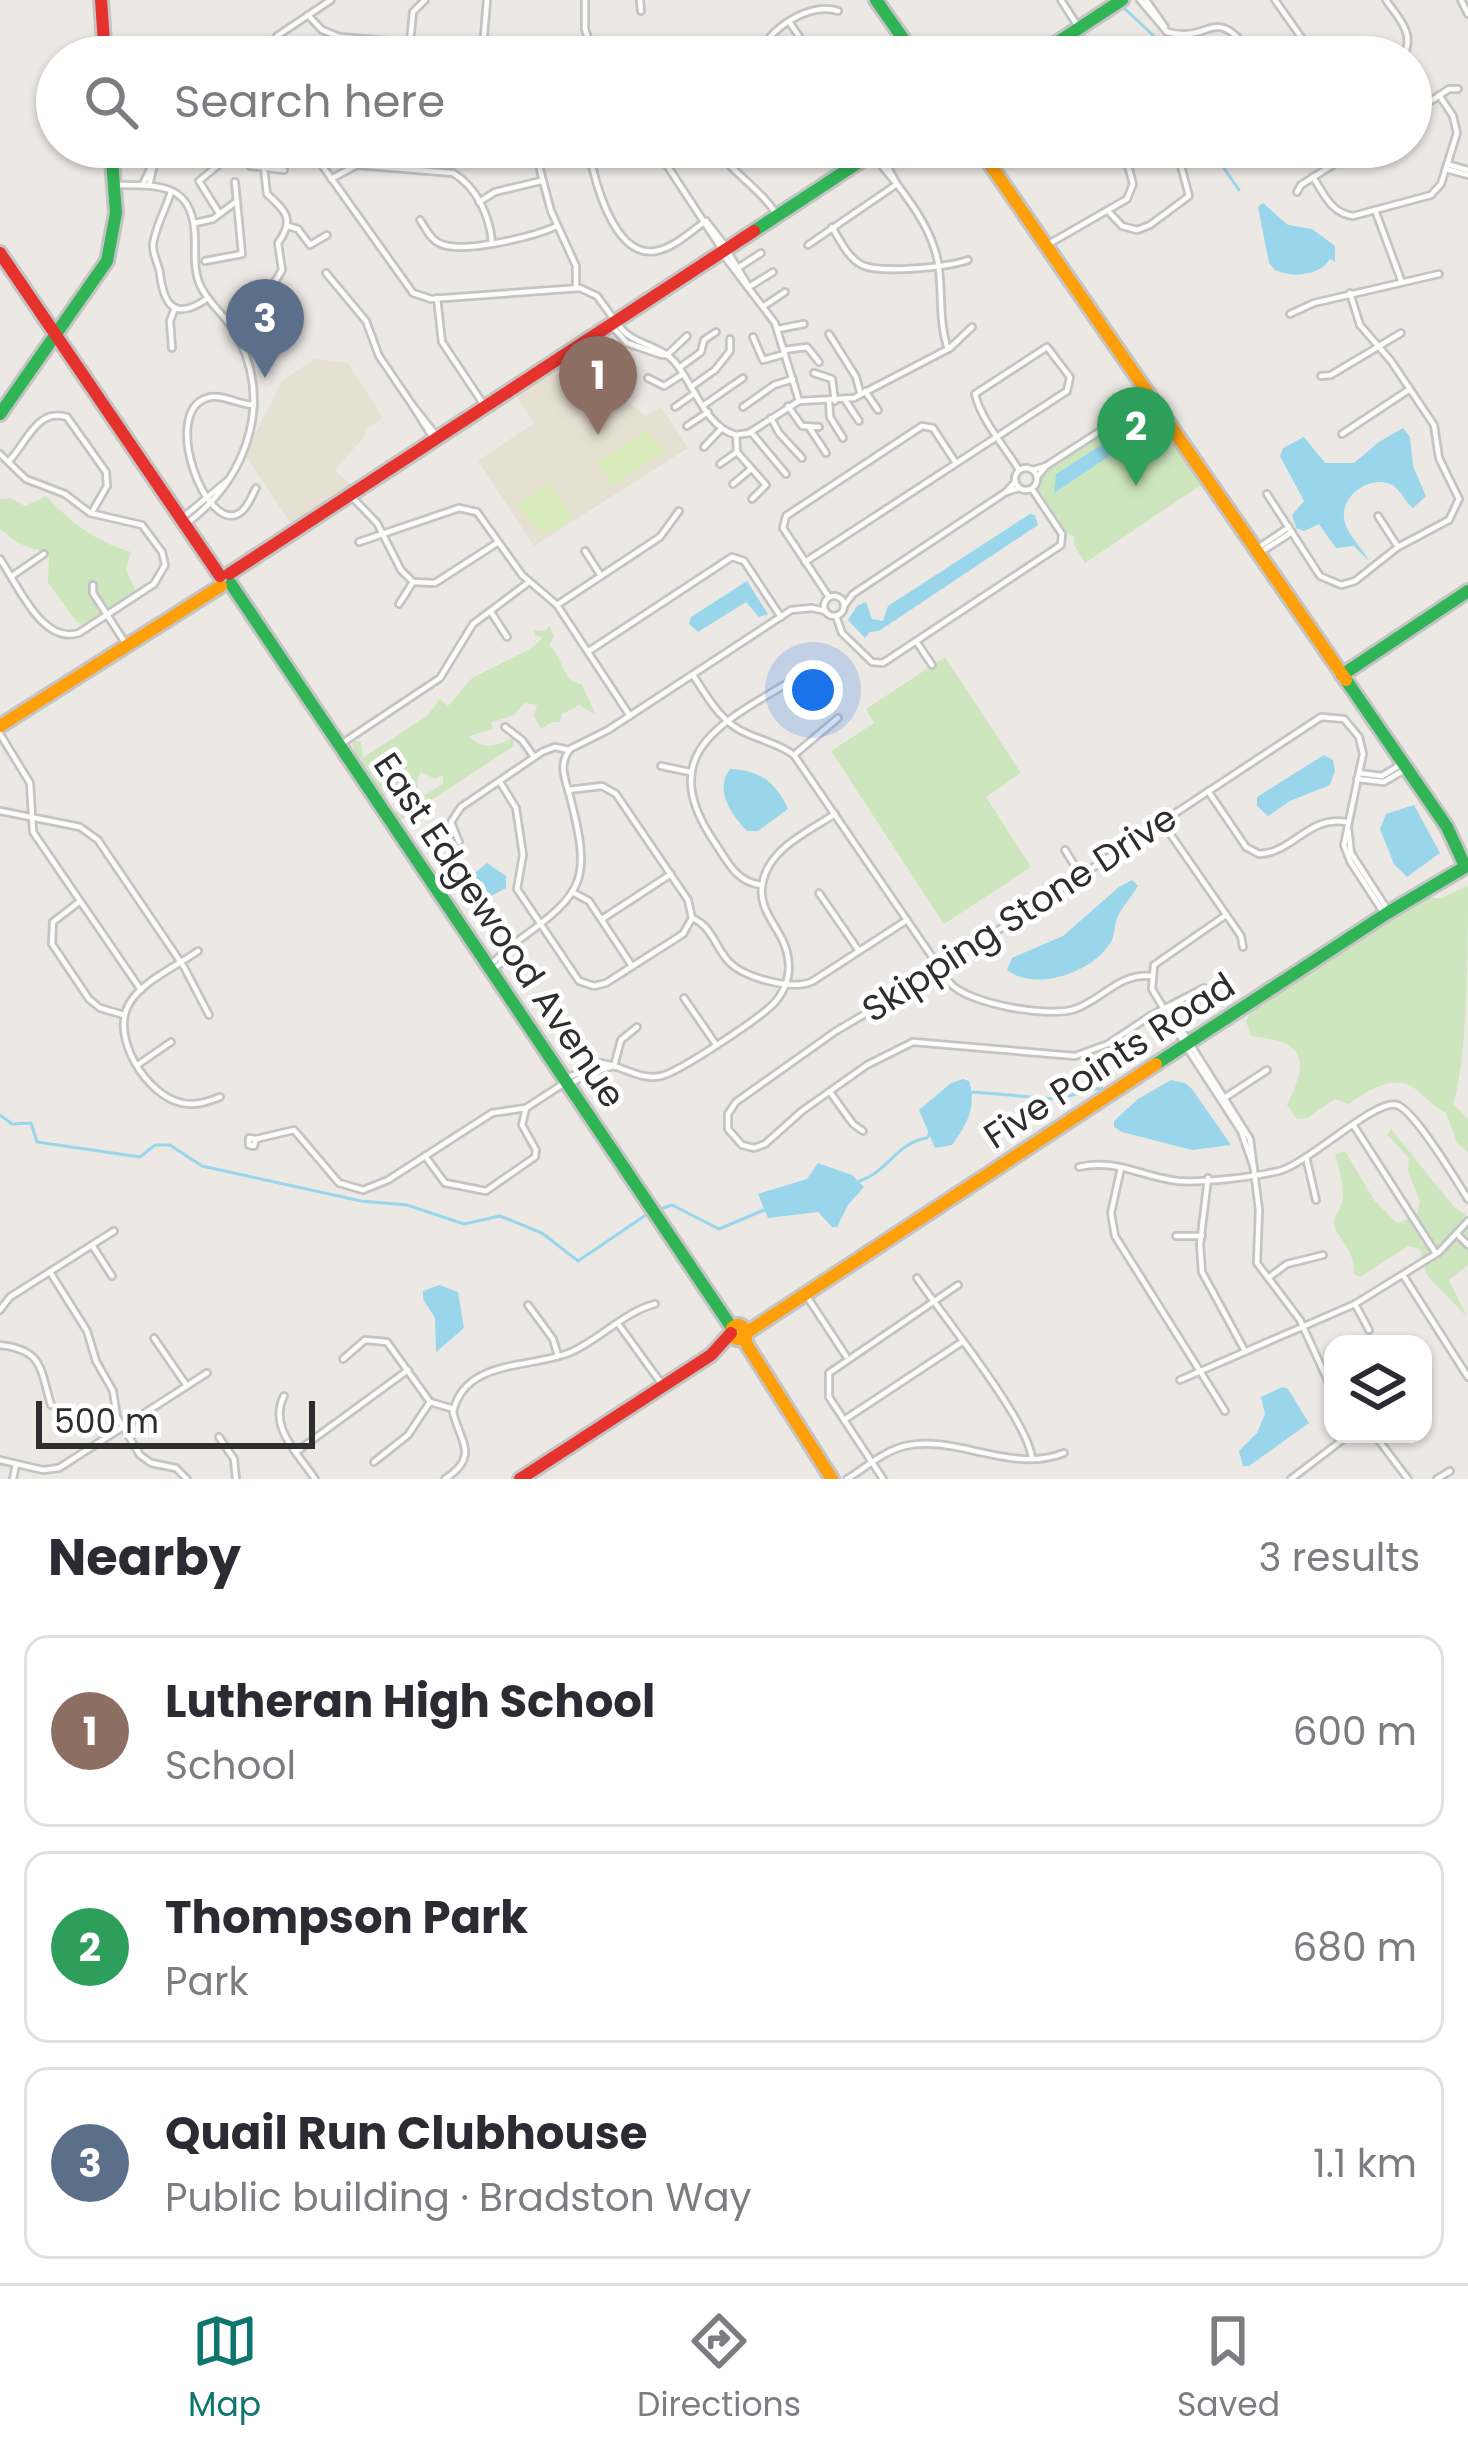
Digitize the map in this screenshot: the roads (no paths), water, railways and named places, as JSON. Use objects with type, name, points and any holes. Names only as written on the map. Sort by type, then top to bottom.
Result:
[{"type":"main road","points":[[100,0],[103,36]]},
{"type":"main road","points":[[876,0],[901,36]]},
{"type":"main road","points":[[1067,36],[1122,0]]},
{"type":"main road","points":[[0,414],[109,256],[116,227],[113,168]]},
{"type":"main road","points":[[0,730],[849,168]]},
{"type":"main road","points":[[993,168],[1404,766],[1466,865]]},
{"type":"main road","points":[[0,253],[184,521]]},
{"type":"main road","name":"East Edgewood Avenue","points":[[184,521],[738,1332],[832,1479]]},
{"type":"main road","points":[[1342,675],[1468,591]]},
{"type":"main road","name":"Five Points Road","points":[[663,1387],[738,1332],[806,1295],[1466,865]]},
{"type":"main road","points":[[520,1479],[663,1387]]},
{"type":"street","points":[[278,36],[331,0]]},
{"type":"street","points":[[411,36],[413,12],[425,0]]},
{"type":"street","points":[[484,36],[487,0]]},
{"type":"street","points":[[585,0],[587,36]]},
{"type":"street","points":[[640,0],[641,11]]},
{"type":"street","points":[[1061,0],[1079,28]]},
{"type":"street","points":[[1143,0],[1167,32],[1186,34],[1220,23],[1239,36]]},
{"type":"street","points":[[1275,0],[1300,36]]},
{"type":"street","points":[[1386,0],[1407,36]]},
{"type":"street","points":[[1461,0],[1468,14]]},
{"type":"street","points":[[772,36],[819,9],[838,11]]},
{"type":"street","points":[[308,15],[316,26],[344,36]]},
{"type":"street","points":[[790,23],[799,36]]},
{"type":"street","points":[[1432,100],[1458,89]]},
{"type":"street","points":[[1313,178],[1331,207],[1343,215],[1431,195],[1441,184],[1457,133],[1453,116],[1439,95]]},
{"type":"street","points":[[1447,166],[1468,173]]},
{"type":"street","points":[[146,185],[152,168]]},
{"type":"street","points":[[215,168],[200,180],[219,213]]},
{"type":"street","points":[[229,323],[248,310],[268,309],[275,302],[272,286],[283,266],[278,243],[288,226],[284,208],[267,194],[264,168],[284,170]]},
{"type":"street","points":[[323,168],[404,285],[415,294],[437,298],[576,288],[597,296],[614,323],[631,339],[666,355],[721,429],[736,435],[751,432],[799,401],[845,400],[863,392],[948,349],[972,327]]},
{"type":"street","points":[[331,179],[351,168]]},
{"type":"street","points":[[386,168],[448,172],[462,178],[489,218],[492,243]]},
{"type":"street","points":[[539,168],[557,226],[575,262],[576,288]]},
{"type":"street","points":[[594,168],[602,200],[631,246],[657,251],[706,221]]},
{"type":"street","points":[[669,168],[778,329],[799,401]]},
{"type":"street","points":[[731,168],[761,192],[777,215]]},
{"type":"street","points":[[888,168],[926,227],[938,266],[942,332],[948,349]]},
{"type":"street","points":[[1047,245],[1109,212],[1132,192],[1130,168]]},
{"type":"street","points":[[1109,212],[1117,223],[1137,230],[1150,225],[1189,196],[1182,168]]},
{"type":"street","points":[[1297,193],[1328,168]]},
{"type":"street","points":[[479,202],[495,192],[542,181]]},
{"type":"street","points":[[206,261],[242,254],[235,182]]},
{"type":"street","points":[[808,244],[897,184]]},
{"type":"street","points":[[114,185],[172,190],[186,202],[195,223],[196,269],[208,298],[229,323],[248,362],[254,405],[249,440],[227,481],[210,502],[184,521]]},
{"type":"street","points":[[172,190],[153,252],[163,299],[175,308],[193,308],[208,298]]},
{"type":"street","points":[[195,223],[237,201]]},
{"type":"street","points":[[1375,210],[1401,280]]},
{"type":"street","points":[[420,220],[434,239],[449,246],[525,240],[557,226]]},
{"type":"street","points":[[288,226],[298,229],[310,245],[327,235]]},
{"type":"street","points":[[832,227],[851,257],[867,267],[938,266],[968,260]]},
{"type":"street","points":[[736,270],[761,254]]},
{"type":"street","points":[[749,287],[773,272]]},
{"type":"street","points":[[326,273],[367,322],[379,356],[438,441]]},
{"type":"street","points":[[1290,314],[1350,293],[1439,274]]},
{"type":"street","points":[[229,323],[249,302],[252,288],[272,286]]},
{"type":"street","points":[[764,306],[785,292]]},
{"type":"street","points":[[1267,494],[1321,576],[1336,585],[1355,581],[1398,547],[1448,520],[1459,503],[1456,486],[1439,458],[1436,430],[1360,326],[1350,293]]},
{"type":"street","points":[[437,298],[443,344],[485,407]]},
{"type":"street","points":[[172,348],[170,321],[175,308]]},
{"type":"street","points":[[778,329],[804,324]]},
{"type":"street","points":[[648,378],[664,386],[716,332]]},
{"type":"street","points":[[1321,376],[1331,375],[1401,333]]},
{"type":"street","points":[[829,334],[878,410]]},
{"type":"street","points":[[666,355],[687,336]]},
{"type":"street","points":[[754,338],[762,359],[807,347],[819,362]]},
{"type":"street","points":[[674,407],[717,368],[730,351],[730,339]]},
{"type":"street","points":[[806,562],[956,463],[998,436],[1067,391],[1071,384],[1048,347],[975,394],[976,402],[998,436],[1019,470],[1017,485]]},
{"type":"street","points":[[814,373],[832,379],[830,418],[843,438]]},
{"type":"street","points":[[687,426],[743,378]]},
{"type":"street","points":[[743,407],[774,385],[793,380]]},
{"type":"street","points":[[1342,434],[1410,389]]},
{"type":"street","points":[[254,405],[213,396],[194,407],[186,437],[200,486],[226,515],[238,514],[256,488]]},
{"type":"street","points":[[490,968],[507,949],[558,913],[574,893],[580,863],[562,766],[568,750],[630,716],[791,610],[812,608],[836,616],[842,633],[876,664],[916,641],[1063,540],[1032,488],[1035,474],[1149,397]]},
{"type":"street","points":[[845,400],[859,421]]},
{"type":"street","points":[[788,406],[802,426],[819,427]]},
{"type":"street","points":[[9,460],[42,418],[67,417],[107,476],[90,514]]},
{"type":"street","points":[[771,418],[802,458]]},
{"type":"street","points":[[825,611],[827,600],[783,521],[928,425],[956,463]]},
{"type":"street","points":[[809,427],[826,453]]},
{"type":"street","points":[[704,447],[721,429]]},
{"type":"street","points":[[751,432],[786,474]]},
{"type":"street","points":[[736,435],[737,452],[766,484],[752,499]]},
{"type":"street","points":[[720,464],[737,452]]},
{"type":"street","points":[[0,454],[26,479],[65,494],[90,514],[142,525],[162,553],[164,570],[156,583],[107,615],[76,634],[59,635],[45,625],[0,559]]},
{"type":"street","points":[[733,484],[752,469]]},
{"type":"street","points":[[1019,470],[1035,474]]},
{"type":"street","points":[[836,616],[853,594],[1006,492],[1017,485],[1032,488]]},
{"type":"street","points":[[352,497],[384,534],[405,576],[413,582],[435,583],[499,541]]},
{"type":"street","points":[[359,542],[459,508],[480,514],[529,582],[557,605],[630,716]]},
{"type":"street","points":[[557,605],[660,537],[679,512]]},
{"type":"street","points":[[1378,516],[1398,547]]},
{"type":"street","points":[[1256,552],[1290,530]]},
{"type":"street","points":[[585,551],[601,576]]},
{"type":"street","points":[[11,576],[44,554]]},
{"type":"street","points":[[587,652],[737,556],[781,617]]},
{"type":"street","points":[[400,604],[413,582]]},
{"type":"street","points":[[338,746],[440,679],[473,624],[529,582]]},
{"type":"street","points":[[93,585],[126,644]]},
{"type":"street","points":[[812,608],[853,594]]},
{"type":"street","points":[[838,597],[844,605]]},
{"type":"street","points":[[490,612],[507,637]]},
{"type":"street","points":[[916,641],[932,665]]},
{"type":"street","points":[[761,885],[739,877],[700,820],[691,799],[690,772],[704,742],[806,671]]},
{"type":"street","points":[[693,675],[729,722],[794,755],[953,988],[970,999],[1057,1011],[1081,1006],[1126,978],[1151,976]]},
{"type":"street","name":"Skipping Stone Drive","points":[[830,1092],[765,1144],[748,1147],[731,1136],[728,1118],[736,1102],[836,1031],[1316,720],[1339,717],[1349,723],[1361,742],[1358,776]]},
{"type":"street","points":[[794,755],[838,718]]},
{"type":"street","points":[[505,727],[534,758]]},
{"type":"street","points":[[0,730],[29,782],[33,832],[141,990]]},
{"type":"street","points":[[459,842],[451,827],[453,816],[534,758],[555,747],[568,750]]},
{"type":"street","points":[[661,766],[690,772]]},
{"type":"street","points":[[1387,913],[1352,853],[1348,823],[1358,776],[1376,779],[1404,766]]},
{"type":"street","points":[[500,782],[516,808],[523,855],[517,889],[575,978],[590,985],[605,983],[683,934],[692,918],[691,905],[613,791],[597,786],[568,790]]},
{"type":"street","points":[[1208,791],[1246,847],[1258,856],[1272,853],[1320,822],[1348,823]]},
{"type":"street","points":[[0,811],[80,827],[98,840],[181,963],[209,1015]]},
{"type":"street","points":[[256,1139],[294,1130],[340,1183],[358,1190],[388,1180],[494,1112],[526,1108],[587,1065],[661,1076],[767,1010],[786,984],[787,951],[766,913],[761,885],[780,851],[835,814]]},
{"type":"street","points":[[1162,822],[1243,947]]},
{"type":"street","points":[[1065,850],[1080,874]]},
{"type":"street","points":[[602,919],[670,874]]},
{"type":"street","points":[[574,893],[589,901],[632,966]]},
{"type":"street","points":[[819,893],[859,951]]},
{"type":"street","points":[[80,901],[55,920],[52,944],[94,1004],[124,1015]]},
{"type":"street","points":[[1226,915],[1154,965],[1152,989],[1250,1139],[1259,1216],[1256,1252],[1267,1279],[1303,1327],[1324,1372]]},
{"type":"street","points":[[692,918],[705,926],[736,967],[786,984],[809,984],[907,920]]},
{"type":"street","points":[[198,951],[141,990],[124,1015],[124,1038],[156,1089],[176,1102],[193,1104],[220,1097]]},
{"type":"street","points":[[863,1131],[830,1092],[867,1065],[913,1042],[1076,1056],[1108,1044],[1204,988]]},
{"type":"street","points":[[684,998],[715,1044]]},
{"type":"street","points":[[614,1066],[622,1039],[637,1027]]},
{"type":"street","points":[[139,1064],[171,1042]]},
{"type":"street","points":[[1224,1098],[1267,1070]]},
{"type":"street","points":[[1079,1167],[1121,1167],[1174,1180],[1280,1170],[1354,1126],[1377,1106],[1396,1105],[1409,1113],[1468,1199]]},
{"type":"street","points":[[425,1156],[444,1182],[487,1191],[535,1157],[536,1150],[521,1124],[526,1108]]},
{"type":"street","points":[[1354,1126],[1437,1254]]},
{"type":"street","points":[[1306,1157],[1316,1200]]},
{"type":"street","points":[[1121,1167],[1111,1208],[1113,1230],[1225,1411]]},
{"type":"street","points":[[1208,1178],[1200,1258],[1205,1280],[1245,1351]]},
{"type":"street","points":[[1180,1380],[1355,1304],[1437,1254],[1468,1221]]},
{"type":"street","points":[[0,1310],[10,1297],[114,1231]]},
{"type":"street","points":[[1457,1234],[1468,1245]]},
{"type":"street","points":[[1176,1236],[1202,1236]]},
{"type":"street","points":[[92,1245],[112,1276]]},
{"type":"street","points":[[1267,1279],[1287,1264],[1323,1255]]},
{"type":"street","points":[[50,1272],[87,1330],[123,1427],[145,1459],[176,1468],[187,1479]]},
{"type":"street","points":[[1403,1275],[1468,1376]]},
{"type":"street","points":[[917,1278],[1028,1440],[1032,1460]]},
{"type":"street","points":[[883,1479],[829,1397],[826,1381],[832,1369],[847,1358],[958,1285]]},
{"type":"street","points":[[806,1295],[847,1358]]},
{"type":"street","points":[[448,1478],[462,1466],[466,1452],[454,1409],[461,1394],[494,1370],[558,1356],[655,1304]]},
{"type":"street","points":[[1355,1304],[1369,1330]]},
{"type":"street","points":[[528,1305],[553,1339],[558,1356]]},
{"type":"street","points":[[619,1325],[663,1387]]},
{"type":"street","points":[[154,1338],[187,1386]]},
{"type":"street","points":[[343,1359],[362,1342],[380,1340],[393,1347],[430,1402],[454,1409]]},
{"type":"street","points":[[844,1420],[962,1342]]},
{"type":"street","points":[[0,1345],[33,1354],[51,1405]]},
{"type":"street","points":[[296,1451],[408,1370]]},
{"type":"street","points":[[0,1460],[46,1471],[59,1468],[207,1373]]},
{"type":"street","points":[[284,1396],[278,1421],[315,1479]]},
{"type":"street","points":[[374,1462],[408,1436],[430,1402]]},
{"type":"street","points":[[219,1437],[234,1459],[236,1479]]},
{"type":"street","points":[[1291,1479],[1338,1443]]},
{"type":"street","points":[[1386,1443],[1408,1479]]},
{"type":"street","points":[[847,1479],[914,1444],[1032,1460],[1064,1453]]},
{"type":"street","points":[[13,1479],[16,1464]]},
{"type":"street","points":[[1437,1479],[1450,1471]]},
{"type":"water","points":[[1263,203],[1288,225],[1312,229],[1335,246],[1335,262],[1330,259],[1305,274],[1275,270],[1269,263],[1258,207]]},
{"type":"water","points":[[1139,421],[1150,429],[1054,493],[1056,474]]},
{"type":"water","points":[[1403,428],[1410,437],[1413,466],[1426,496],[1413,508],[1394,486],[1377,482],[1353,494],[1344,509],[1345,523],[1369,561],[1354,546],[1336,548],[1319,524],[1304,531],[1296,528],[1292,515],[1304,501],[1280,456],[1283,448],[1304,437],[1325,463],[1354,463]]},
{"type":"water","points":[[1030,514],[1038,525],[879,631],[865,638],[848,620],[866,602],[872,619],[883,621],[888,606]]},
{"type":"water","points":[[747,581],[768,614],[759,617],[746,602],[698,632],[689,624],[691,617]]},
{"type":"water","points":[[1324,755],[1333,760],[1330,785],[1268,816],[1257,806],[1257,797]]},
{"type":"water","points":[[730,769],[765,779],[788,809],[758,831],[747,831],[724,793]]},
{"type":"water","points":[[1414,805],[1440,853],[1407,877],[1394,864],[1380,829],[1386,814]]},
{"type":"water","points":[[487,863],[506,876],[506,888],[489,897],[492,915],[480,921],[453,879]]},
{"type":"water","points":[[1132,880],[1138,886],[1117,918],[1111,942],[1089,964],[1047,979],[1007,970],[1012,958],[1063,936]]},
{"type":"water","points":[[1171,1080],[1192,1089],[1231,1145],[1192,1150],[1114,1127],[1114,1121],[1138,1099]]},
{"type":"water","points":[[969,1081],[971,1090],[969,1115],[952,1145],[935,1148],[919,1110],[951,1083]]},
{"type":"water","points":[[818,1163],[852,1175],[864,1187],[837,1227],[818,1212],[768,1218],[758,1194],[807,1179]]},
{"type":"water","points":[[439,1285],[458,1292],[464,1328],[436,1352],[435,1318],[423,1291]]},
{"type":"water","points":[[1282,1387],[1288,1389],[1309,1423],[1243,1466],[1239,1451],[1257,1433],[1265,1414],[1261,1397]]},
{"type":"waterway","points":[[1123,7],[1154,36]]},
{"type":"waterway","points":[[1224,168],[1239,190]]},
{"type":"waterway","points":[[969,1095],[1055,1099],[1102,1088]]},
{"type":"waterway","points":[[0,1115],[12,1124],[31,1123],[37,1142],[140,1157],[155,1145],[170,1145],[202,1166],[361,1201],[407,1205],[464,1224],[500,1216],[542,1233],[578,1261],[649,1213]]},
{"type":"waterway","points":[[859,1181],[908,1145],[927,1138],[932,1130]]},
{"type":"waterway","points":[[658,1210],[672,1205],[719,1229],[764,1210]]},
{"type":"place","name":"Quail Run Clubhouse","points":[[265,378]]},
{"type":"place","name":"Lutheran High School","points":[[598,435]]},
{"type":"place","name":"Thompson Park","points":[[1136,486]]}]
